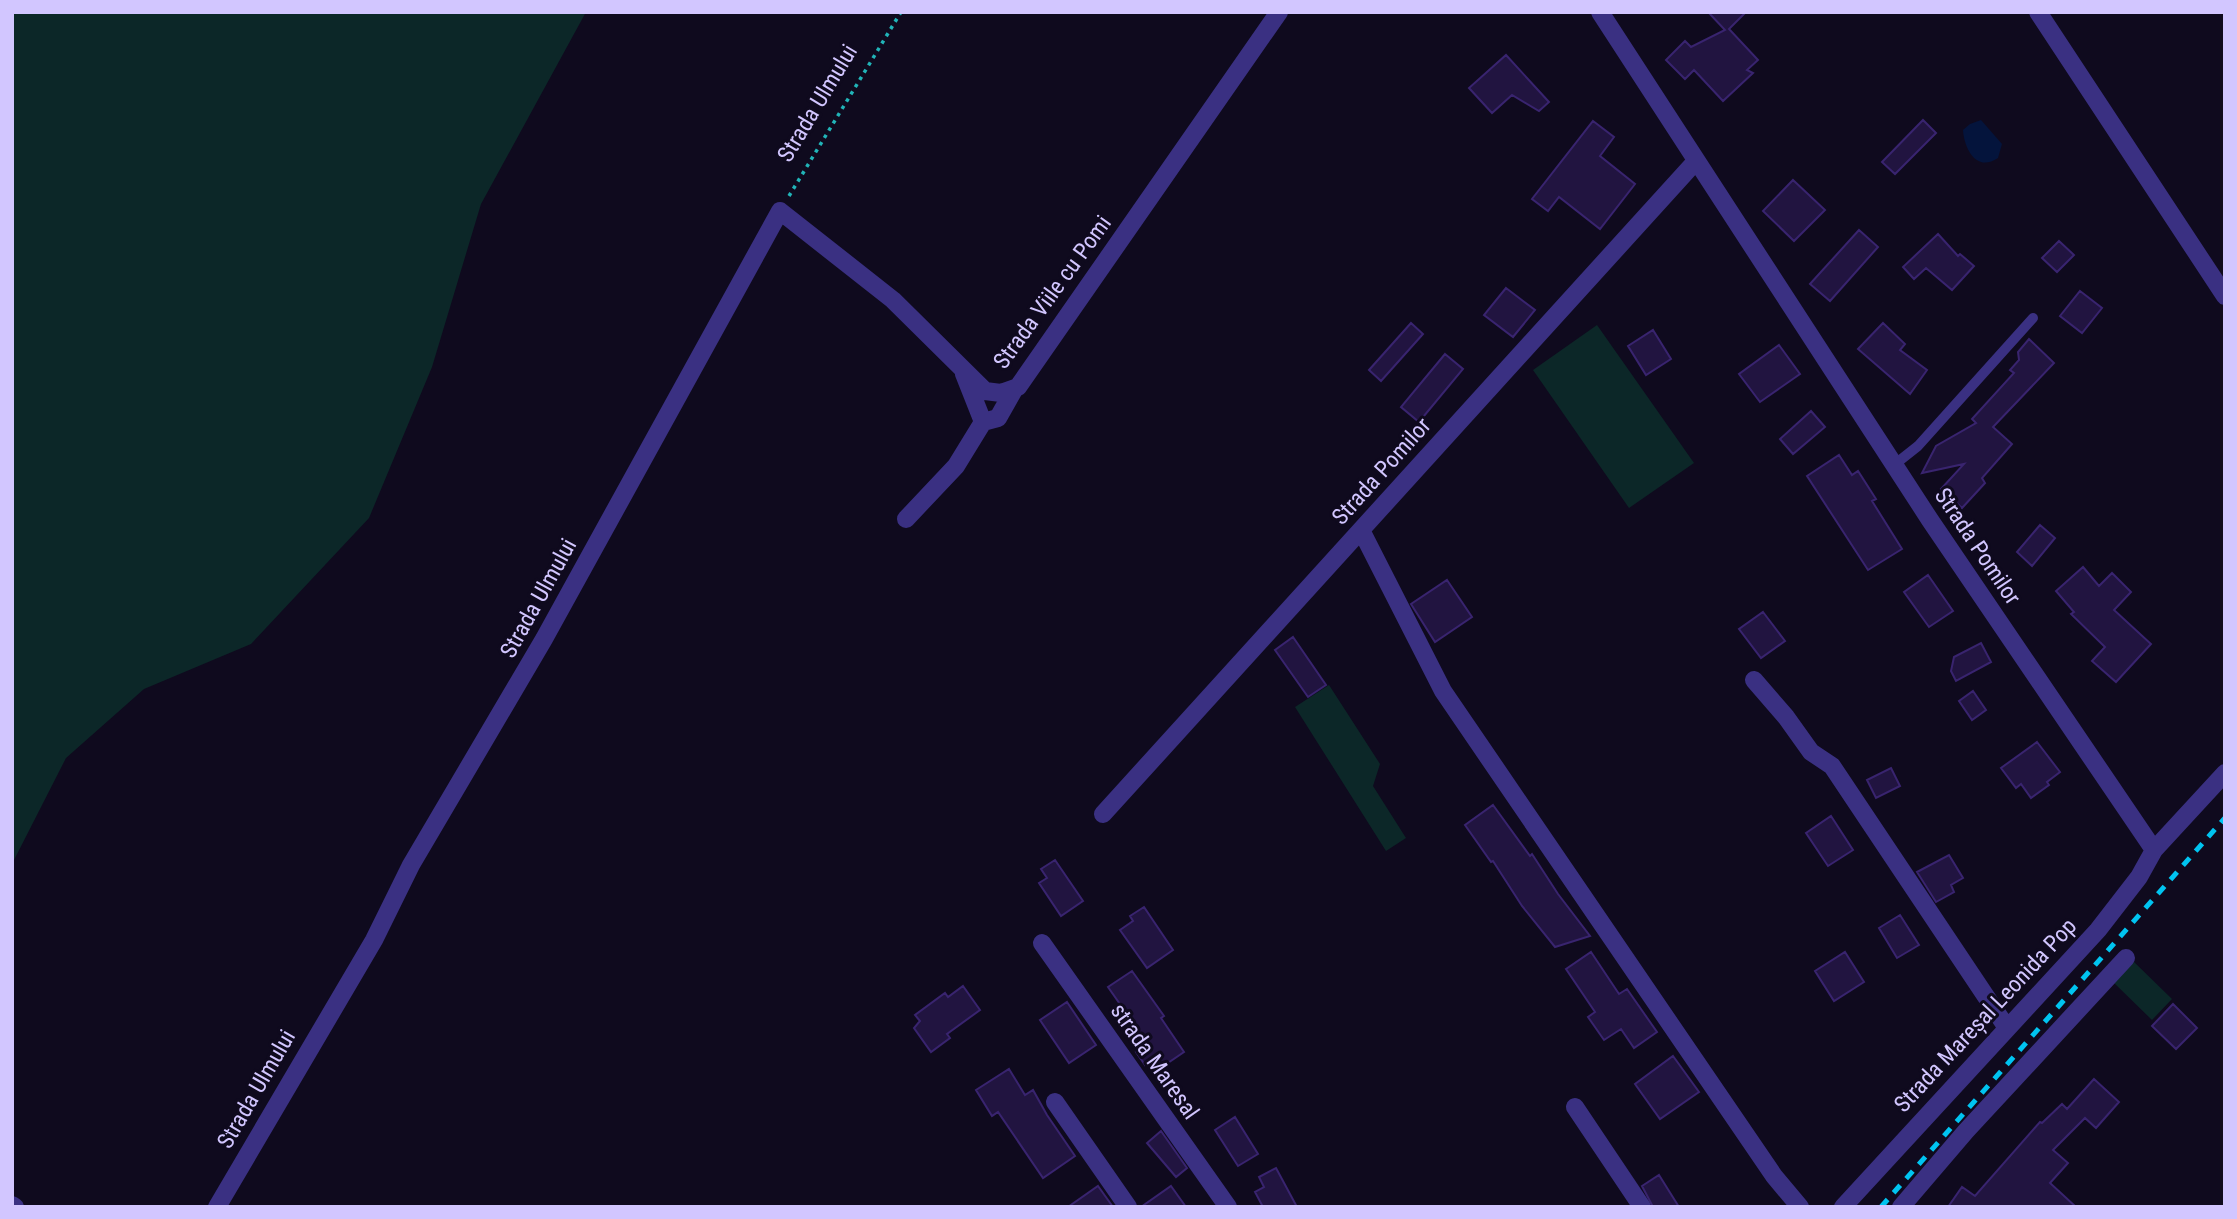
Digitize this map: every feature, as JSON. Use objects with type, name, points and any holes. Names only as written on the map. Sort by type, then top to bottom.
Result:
[{"type":"street","name":"Strada Viile cu Pomi","points":[[780,211],[893,300],[985,391],[1001,393],[1018,387],[1279,12]]},
{"type":"street","name":"Strada Pomilor","points":[[1600,12],[1894,465],[2154,850]]},
{"type":"street","points":[[2038,12],[2225,296]]},
{"type":"street","name":"Strada Pomilor","points":[[1102,814],[1696,161]]},
{"type":"street","name":"Strada Ulmului","points":[[217,1207],[373,940],[411,865],[544,639],[780,211]]},
{"type":"street","points":[[961,367],[983,422]]},
{"type":"street","points":[[906,519],[956,466],[983,422],[998,418],[1015,388]]},
{"type":"street","points":[[1361,530],[1443,691],[1774,1176],[1801,1207]]},
{"type":"street","points":[[1754,680],[1811,752],[1832,766],[2007,1028]]},
{"type":"street","name":"Strada Mareșal Leonida Pop","points":[[1843,1207],[2098,930],[2139,877],[2154,850],[2225,773]]},
{"type":"street","name":"strada Maresal","points":[[1042,943],[1228,1207]]},
{"type":"street","points":[[1901,1207],[1966,1131],[2126,958]]},
{"type":"street","points":[[1055,1102],[1128,1207]]},
{"type":"street","points":[[1575,1107],[1642,1207]]},
{"type":"lane","points":[[1894,465],[1918,446],[2033,318]]},
{"type":"path","name":"Strada Ulmului","points":[[780,211],[901,12]]},
{"type":"green space","points":[[12,12],[586,12],[481,204],[432,367],[369,518],[251,644],[144,689],[66,758],[12,864]]},
{"type":"green space","points":[[1597,325],[1694,463],[1629,508],[1533,370]]},
{"type":"green space","points":[[1329,685],[1380,764],[1373,786],[1406,838],[1386,851],[1295,707]]},
{"type":"green space","points":[[2132,960],[2172,999],[2152,1020],[2112,981]]},
{"type":"water","points":[[1981,120],[2002,144],[1998,158],[1990,162],[1983,162],[1973,156],[1964,137],[1963,130]]},
{"type":"building","points":[[1708,12],[1746,12],[1729,29],[1758,60],[1747,70],[1753,73],[1723,101],[1694,70],[1685,79],[1666,60],[1685,41],[1691,47],[1725,30]]},
{"type":"building","points":[[1506,55],[1549,102],[1539,111],[1512,95],[1492,113],[1469,88]]},
{"type":"building","points":[[1923,120],[1936,133],[1895,174],[1882,162]]},
{"type":"building","points":[[1593,121],[1614,137],[1600,156],[1635,184],[1600,229],[1559,197],[1548,211],[1532,199]]},
{"type":"building","points":[[1793,180],[1825,210],[1794,241],[1763,211]]},
{"type":"building","points":[[1859,230],[1878,247],[1830,301],[1810,284]]},
{"type":"building","points":[[1938,234],[1958,256],[1960,254],[1974,266],[1952,290],[1926,268],[1914,279],[1903,267]]},
{"type":"building","points":[[2059,241],[2074,255],[2057,272],[2042,258]]},
{"type":"building","points":[[1506,288],[1535,310],[1513,337],[1484,315]]},
{"type":"building","points":[[2080,291],[2102,308],[2082,333],[2060,316]]},
{"type":"building","points":[[1411,323],[1423,334],[1381,381],[1369,370]]},
{"type":"building","points":[[1883,323],[1905,344],[1900,350],[1927,370],[1910,394],[1858,349]]},
{"type":"building","points":[[1653,330],[1671,359],[1646,375],[1628,346]]},
{"type":"building","points":[[2029,339],[2054,363],[1993,427],[2012,444],[1982,478],[1985,483],[1962,508],[1941,489],[1964,464],[1922,473],[1936,446],[1976,423],[1972,419],[2014,373],[2010,370],[2019,360],[2018,352]]},
{"type":"building","points":[[1779,345],[1800,374],[1760,402],[1739,374]]},
{"type":"building","points":[[1445,354],[1463,369],[1419,422],[1401,407]]},
{"type":"building","points":[[1811,411],[1825,427],[1793,454],[1780,439]]},
{"type":"building","points":[[1839,455],[1852,475],[1858,471],[1876,499],[1872,501],[1902,549],[1868,570],[1807,476]]},
{"type":"building","points":[[2040,525],[2055,538],[2032,566],[2017,552]]},
{"type":"building","points":[[2083,567],[2099,586],[2112,573],[2131,592],[2114,610],[2151,644],[2116,682],[2092,661],[2105,647],[2071,614],[2074,612],[2056,591]]},
{"type":"building","points":[[1928,575],[1953,611],[1929,627],[1904,592]]},
{"type":"building","points":[[1447,580],[1472,617],[1435,642],[1411,604]]},
{"type":"building","points":[[1763,612],[1785,641],[1761,658],[1739,629]]},
{"type":"building","points":[[1293,637],[1326,685],[1308,697],[1275,650]]},
{"type":"building","points":[[1981,643],[1991,662],[1956,681],[1951,671],[1954,657]]},
{"type":"building","points":[[1973,691],[1986,710],[1972,720],[1959,701]]},
{"type":"building","points":[[2037,742],[2060,772],[2047,782],[2049,785],[2031,798],[2021,784],[2016,788],[2001,768]]},
{"type":"building","points":[[1891,768],[1900,786],[1876,798],[1867,780]]},
{"type":"building","points":[[1493,805],[1530,856],[1532,854],[1590,936],[1555,947],[1522,906],[1493,861],[1491,862],[1465,825]]},
{"type":"building","points":[[1831,816],[1853,850],[1828,866],[1806,833]]},
{"type":"building","points":[[1949,855],[1963,878],[1951,885],[1954,892],[1936,902],[1917,872]]},
{"type":"building","points":[[1055,860],[1083,901],[1061,916],[1039,883],[1047,878],[1041,869]]},
{"type":"building","points":[[1144,907],[1173,950],[1147,968],[1120,930],[1133,921],[1130,916]]},
{"type":"building","points":[[1900,915],[1919,945],[1897,958],[1879,928]]},
{"type":"building","points":[[1591,952],[1619,994],[1627,989],[1657,1032],[1634,1048],[1621,1029],[1604,1040],[1588,1017],[1595,1012],[1566,969]]},
{"type":"building","points":[[1845,952],[1864,982],[1834,1001],[1815,971]]},
{"type":"building","points":[[1132,971],[1164,1016],[1161,1018],[1184,1052],[1156,1071],[1150,1061],[1145,1065],[1136,1052],[1148,1044],[1108,987]]},
{"type":"building","points":[[963,986],[980,1010],[947,1034],[950,1038],[931,1052],[914,1028],[920,1021],[915,1015],[945,993],[948,997]]},
{"type":"building","points":[[1067,1002],[1096,1045],[1069,1063],[1040,1020]]},
{"type":"building","points":[[2173,1004],[2197,1028],[2176,1049],[2152,1026]]},
{"type":"building","points":[[1673,1056],[1699,1092],[1660,1119],[1635,1084]]},
{"type":"building","points":[[1009,1069],[1025,1095],[1033,1090],[1075,1156],[1043,1178],[998,1112],[992,1116],[976,1090]]},
{"type":"building","points":[[2094,1079],[2119,1102],[2096,1128],[2085,1118],[2053,1150],[2068,1163],[2050,1183],[2076,1207],[1948,1207],[1962,1187],[1975,1196],[2040,1122],[2062,1104],[2067,1109]]},
{"type":"building","points":[[1235,1117],[1258,1154],[1238,1166],[1215,1130]]},
{"type":"building","points":[[1161,1131],[1187,1168],[1176,1177],[1147,1143]]},
{"type":"building","points":[[1276,1168],[1297,1207],[1263,1207],[1255,1192],[1264,1187],[1259,1177]]},
{"type":"building","points":[[1659,1175],[1679,1207],[1653,1207],[1642,1186]]},
{"type":"building","points":[[1098,1186],[1113,1207],[1068,1207]]},
{"type":"building","points":[[1171,1186],[1186,1207],[1141,1207]]},
{"type":"railway","points":[[1881,1207],[2225,818]]}]
